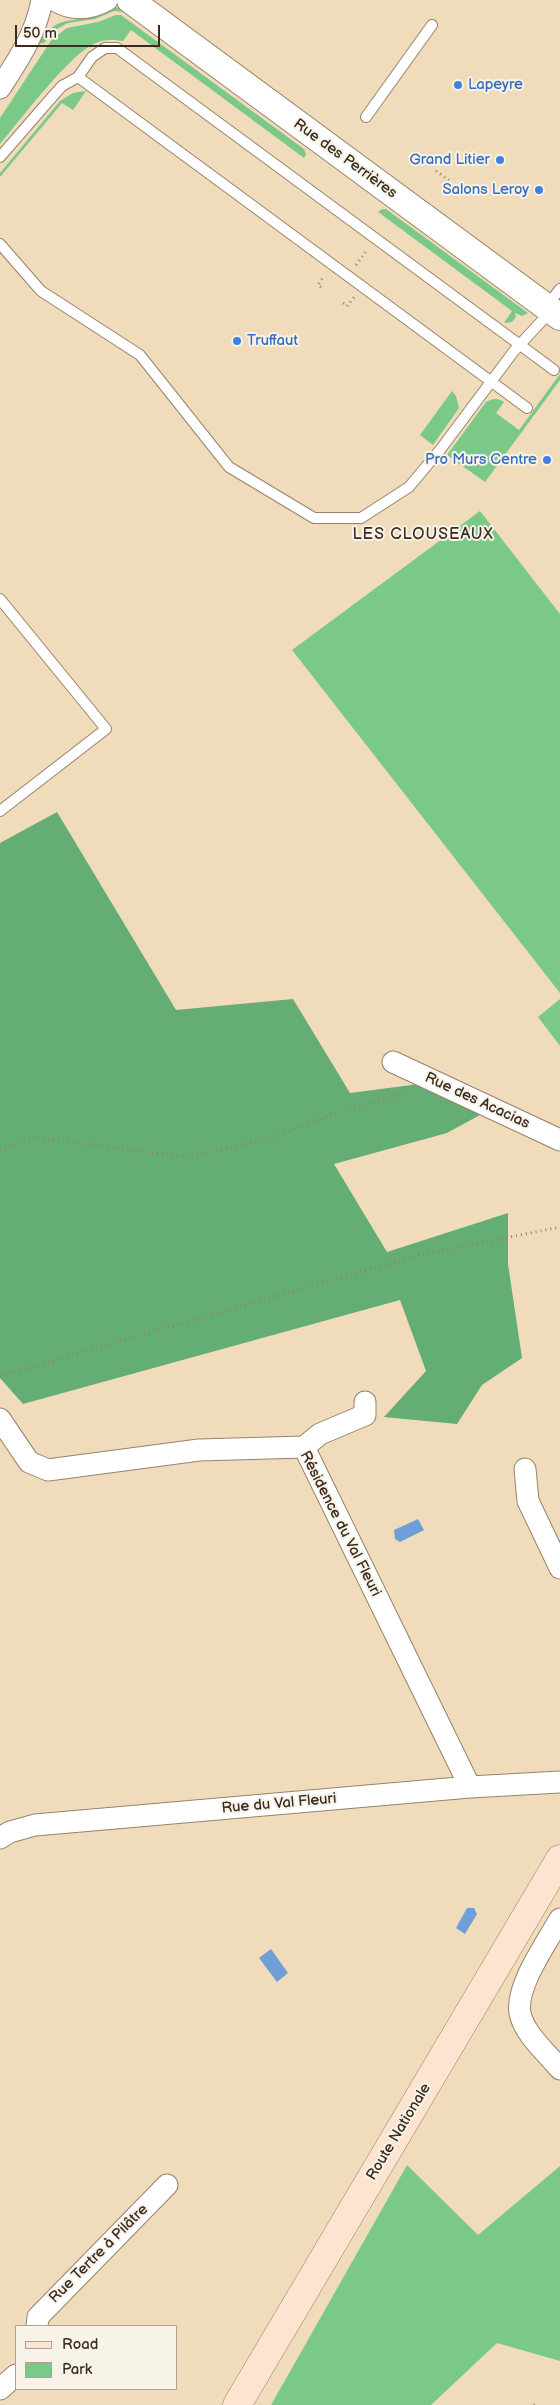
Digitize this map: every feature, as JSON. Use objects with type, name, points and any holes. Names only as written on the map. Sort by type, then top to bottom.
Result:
[{"type":"main road","name":"Route Nationale","points":[[237,2405],[560,1859]]},
{"type":"street","points":[[0,88],[29,43],[40,15],[42,0]]},
{"type":"street","points":[[29,43],[50,22],[63,4],[90,7],[107,0]]},
{"type":"street","name":"Rue des Perrières","points":[[130,0],[554,306]]},
{"type":"street","name":"Rue des Acacias","points":[[393,1062],[560,1140]]},
{"type":"street","points":[[304,1447],[320,1434],[365,1415],[365,1402]]},
{"type":"street","name":"Résidence du Val Fleuri","points":[[0,1419],[29,1462],[48,1470],[198,1450],[304,1447],[470,1787]]},
{"type":"street","points":[[525,1468],[528,1501],[560,1568]]},
{"type":"street","name":"Rue du Val Fleuri","points":[[0,1838],[10,1832],[35,1825],[470,1787],[560,1782]]},
{"type":"street","points":[[560,1919],[520,1996],[520,2014],[529,2032],[560,2069]]},
{"type":"street","name":"Rue Tertre à Pilâtre","points":[[37,2325],[38,2317],[167,2185]]},
{"type":"street","points":[[0,2389],[15,2375]]},
{"type":"lane","points":[[366,118],[432,25]]},
{"type":"lane","points":[[0,157],[52,96],[62,86],[78,77],[82,69],[99,51],[111,47],[117,48],[554,370]]},
{"type":"lane","points":[[78,77],[526,408]]},
{"type":"lane","points":[[0,244],[41,291],[140,355],[229,467],[314,518],[361,518],[409,487],[440,450],[491,381],[554,306]]},
{"type":"lane","points":[[0,599],[106,729],[0,810]]},
{"type":"path","points":[[436,171],[449,180]]},
{"type":"path","points":[[348,276],[375,238]]},
{"type":"path","points":[[0,1150],[36,1138],[186,1157],[266,1140],[347,1109],[380,1102],[432,1080]]},
{"type":"path","points":[[0,1376],[415,1256],[560,1227]]},
{"type":"green space","points":[[119,7],[125,9],[132,18],[124,12],[114,11],[95,19],[68,23],[55,30],[44,43],[38,44],[49,30],[60,23],[93,16]]},
{"type":"green space","points":[[121,15],[304,149],[306,154],[304,158],[131,30],[123,41],[109,40],[99,42],[85,49],[59,73],[0,144],[0,118],[52,39],[67,28],[98,22]]},
{"type":"green space","points":[[86,91],[73,110],[62,103],[0,177],[0,173],[60,101],[73,93]]},
{"type":"green space","points":[[386,209],[528,313],[522,316],[515,313],[516,317],[512,322],[504,323],[512,311],[378,212]]},
{"type":"green space","points":[[560,374],[560,380],[485,482],[447,455],[486,402],[491,400],[498,399],[504,402],[496,413],[519,430]]},
{"type":"green space","points":[[452,391],[456,396],[459,408],[433,445],[420,435]]},
{"type":"green space","points":[[480,511],[560,614],[560,993],[292,650]]},
{"type":"green space","points":[[57,812],[176,1010],[293,999],[350,1093],[450,1080],[480,1115],[447,1133],[334,1164],[387,1252],[508,1213],[508,1264],[522,1358],[482,1385],[457,1424],[384,1417],[426,1371],[400,1300],[23,1404],[0,1378],[0,843]]},
{"type":"green space","points":[[560,999],[560,1046],[538,1017]]},
{"type":"green space","points":[[407,2165],[478,2235],[560,2166],[560,2361],[497,2343],[431,2405],[271,2405]]},
{"type":"water","points":[[418,1519],[424,1530],[400,1542],[395,1539],[394,1530]]},
{"type":"water","points":[[467,1908],[474,1908],[477,1914],[465,1934],[456,1928]]},
{"type":"water","points":[[271,1949],[288,1973],[277,1982],[259,1958]]},
{"type":"place","name":"Lapeyre","points":[[458,85]]},
{"type":"place","name":"Grand Litier","points":[[500,160]]},
{"type":"place","name":"Salons Leroy","points":[[539,190]]},
{"type":"place","name":"Truffaut","points":[[237,341]]},
{"type":"place","name":"Pro Murs Centre","points":[[547,460]]},
{"type":"district","name":"LES CLOUSEAUX","points":[[423,535]]}]
